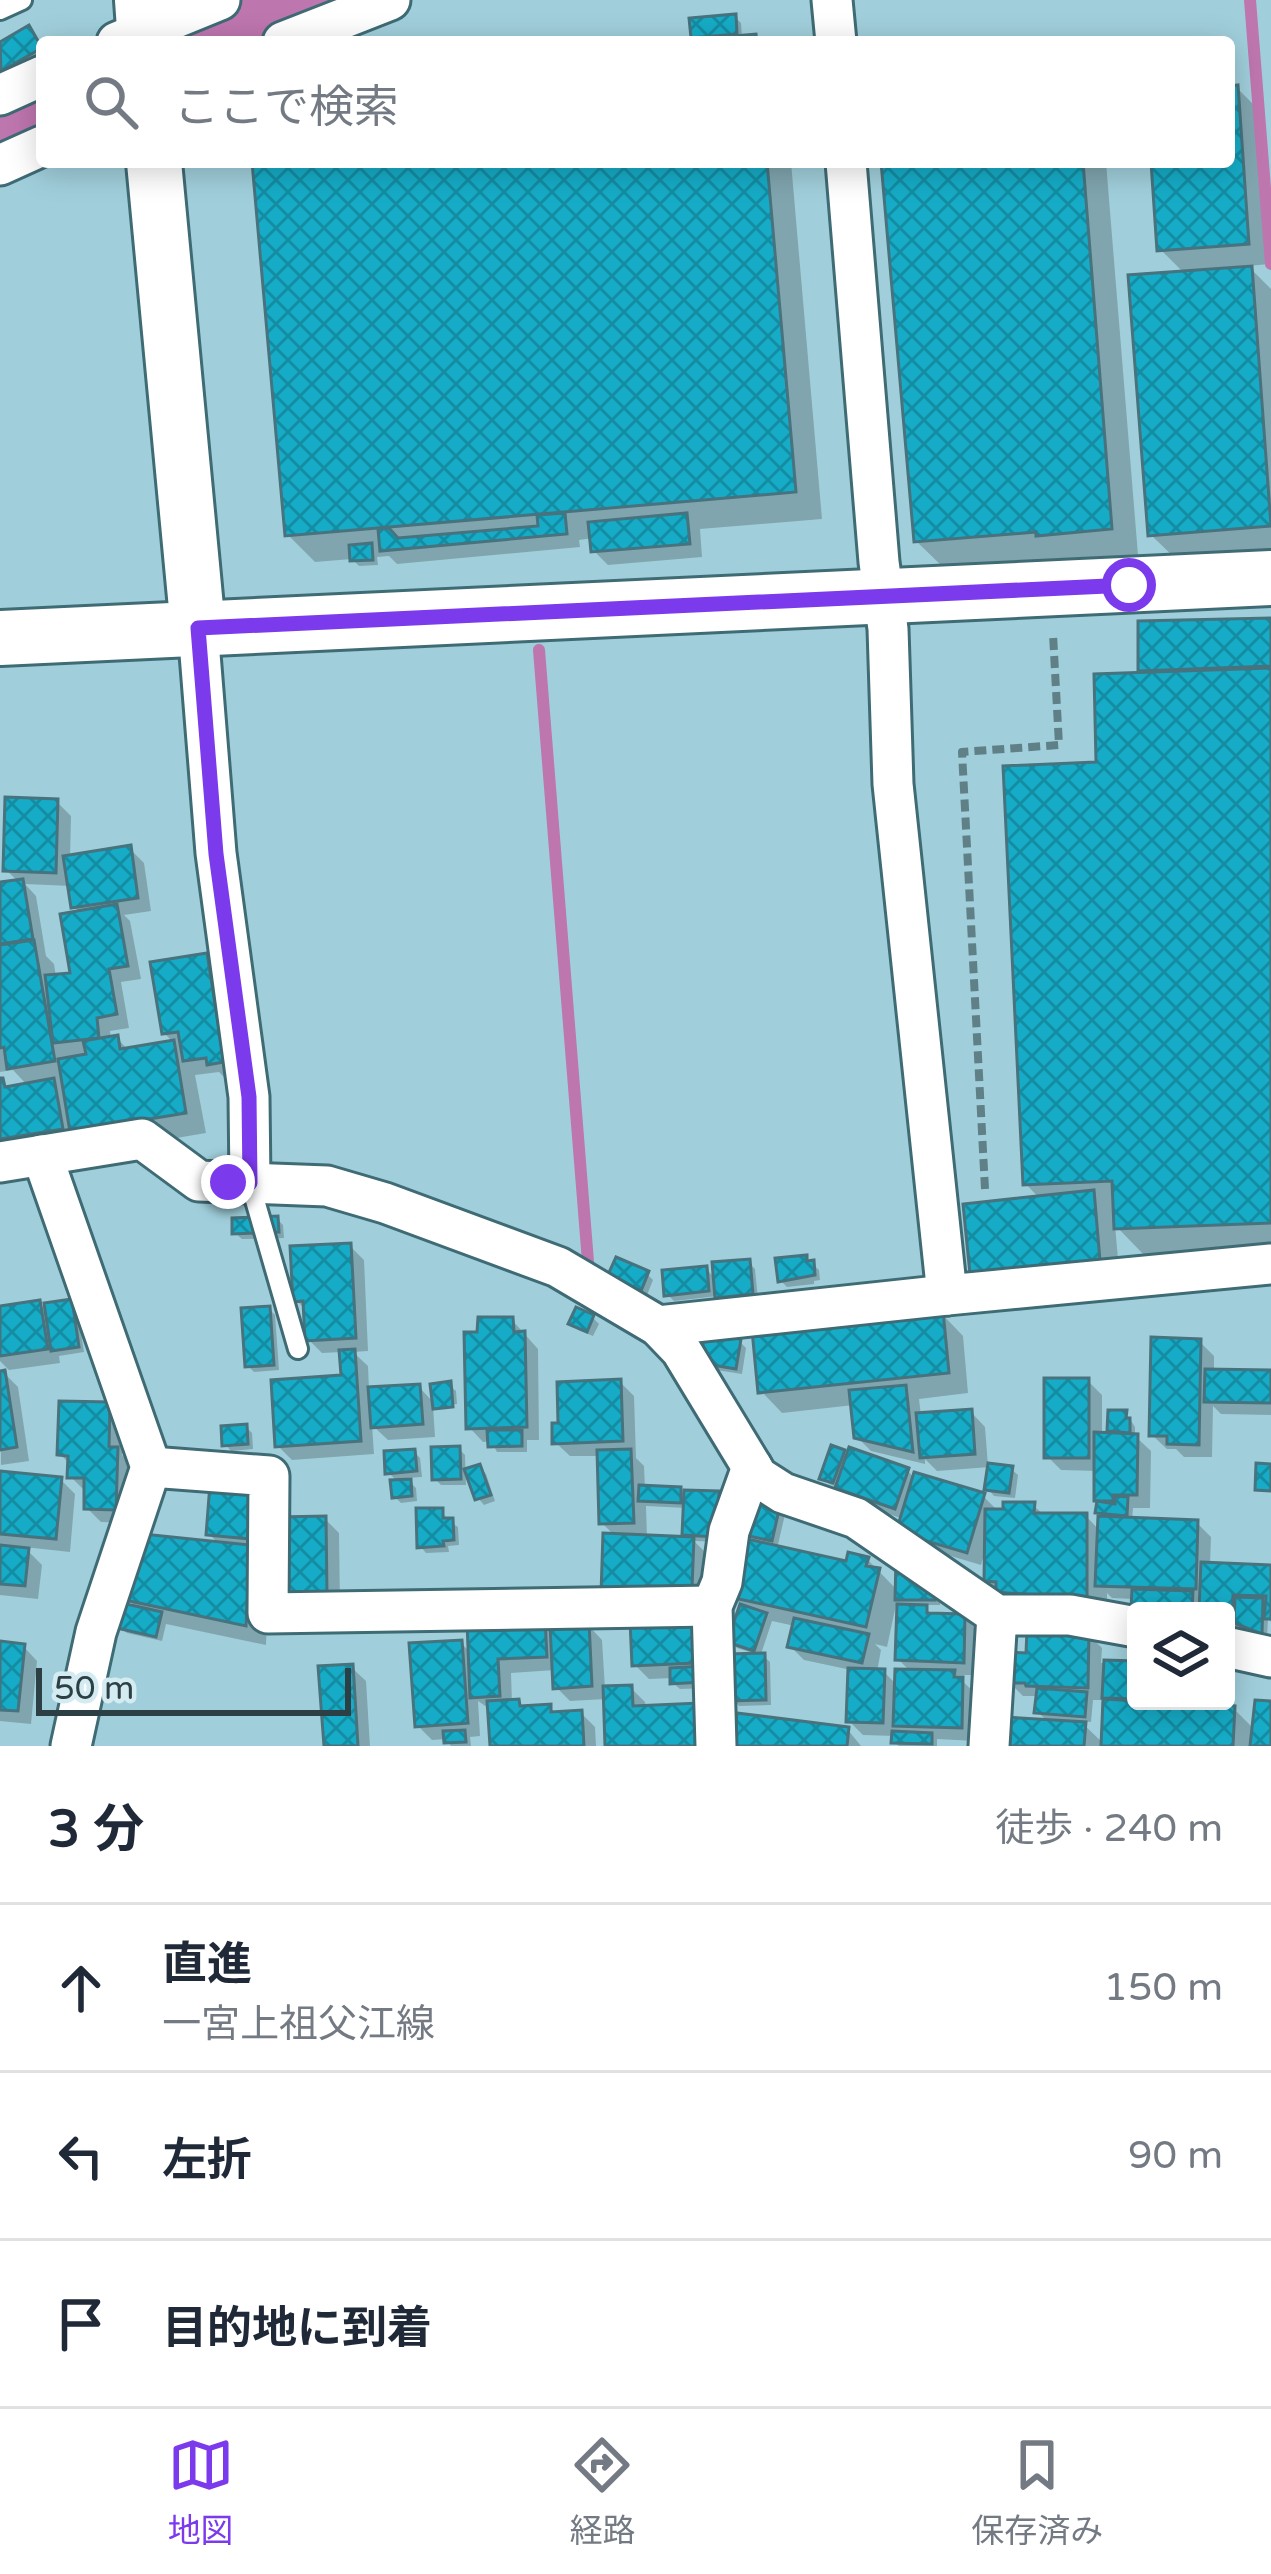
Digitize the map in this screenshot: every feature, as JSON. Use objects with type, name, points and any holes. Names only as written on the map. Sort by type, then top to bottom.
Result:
[{"type":"main road","points":[[155,168],[198,628]]},
{"type":"main road","points":[[0,638],[1271,578]]},
{"type":"street","points":[[138,31],[220,0]]},
{"type":"street","points":[[298,36],[390,0]]},
{"type":"street","points":[[832,0],[835,36]]},
{"type":"street","points":[[0,95],[36,79]]},
{"type":"street","points":[[0,165],[36,149]]},
{"type":"street","points":[[847,168],[888,628],[892,784],[947,1295]]},
{"type":"street","points":[[198,628],[216,854],[249,1097],[250,1183]]},
{"type":"street","points":[[0,1162],[142,1139],[200,1181],[327,1186],[558,1267],[658,1326],[681,1350],[758,1477],[783,1493],[856,1518],[997,1616],[1070,1615],[1127,1625]]},
{"type":"street","points":[[42,1155],[151,1467],[96,1632],[70,1746]]},
{"type":"street","points":[[658,1326],[1271,1264]]},
{"type":"street","points":[[151,1467],[269,1476],[268,1613],[712,1606]]},
{"type":"street","points":[[716,1746],[712,1606],[722,1582],[729,1531],[752,1468]]},
{"type":"street","points":[[989,1746],[997,1616]]},
{"type":"street","points":[[1235,1650],[1271,1658]]},
{"type":"lane","points":[[0,10],[22,0]]},
{"type":"lane","points":[[250,1183],[298,1349]]},
{"type":"path","points":[[985,1190],[962,752],[1059,745],[1053,621]]},
{"type":"building","points":[[736,14],[737,34],[691,36],[689,18]]},
{"type":"building","points":[[29,25],[36,51],[1,71],[0,42]]},
{"type":"building","points":[[1235,85],[1249,244],[1157,251],[1151,168],[1235,168]]},
{"type":"building","points":[[253,168],[768,168],[796,492],[285,536]]},
{"type":"building","points":[[882,168],[1083,168],[1112,529],[914,542]]},
{"type":"building","points":[[1252,266],[1271,526],[1148,536],[1128,275]]},
{"type":"building","points":[[565,513],[567,534],[380,551],[378,529],[389,528],[398,538],[538,526],[537,515]]},
{"type":"building","points":[[687,513],[690,544],[591,552],[588,522]]},
{"type":"building","points":[[372,543],[373,560],[350,561],[349,545]]},
{"type":"building","points":[[1271,618],[1271,666],[1138,671],[1138,621]]},
{"type":"building","points":[[1271,668],[1271,1223],[1114,1229],[1112,1181],[1023,1185],[1003,766],[1096,762],[1094,674]]},
{"type":"building","points":[[5,797],[58,799],[56,873],[3,871]]},
{"type":"building","points":[[131,845],[138,898],[71,908],[63,856]]},
{"type":"building","points":[[23,879],[33,939],[0,944],[0,882]]},
{"type":"building","points":[[117,904],[128,966],[109,969],[117,1014],[97,1018],[99,1038],[53,1043],[45,975],[70,973],[60,914]]},
{"type":"building","points":[[34,940],[55,1061],[7,1069],[4,1047],[0,1048],[0,945]]},
{"type":"building","points":[[207,953],[224,1062],[207,1065],[206,1058],[183,1061],[178,1032],[162,1034],[150,962]]},
{"type":"building","points":[[118,1035],[120,1049],[174,1040],[186,1113],[70,1132],[58,1059],[86,1054],[83,1041]]},
{"type":"building","points":[[0,1078],[5,1087],[54,1078],[63,1129],[0,1139]]},
{"type":"building","points":[[1094,1190],[1100,1261],[970,1274],[963,1204]]},
{"type":"building","points":[[278,1216],[279,1232],[232,1234],[232,1218]]},
{"type":"building","points":[[351,1243],[356,1338],[305,1341],[303,1301],[293,1302],[290,1246]]},
{"type":"building","points":[[807,1255],[807,1261],[814,1260],[815,1275],[778,1282],[775,1258]]},
{"type":"building","points":[[616,1257],[649,1271],[641,1291],[607,1277]]},
{"type":"building","points":[[750,1259],[753,1294],[715,1298],[712,1262]]},
{"type":"building","points":[[707,1266],[709,1291],[664,1296],[662,1270]]},
{"type":"building","points":[[72,1299],[79,1347],[51,1351],[44,1303]]},
{"type":"building","points":[[40,1300],[48,1349],[0,1356],[0,1306]]},
{"type":"building","points":[[270,1306],[274,1365],[245,1367],[241,1308]]},
{"type":"building","points":[[576,1307],[594,1315],[587,1332],[568,1324]]},
{"type":"building","points":[[943,1311],[949,1373],[758,1393],[752,1330]]},
{"type":"building","points":[[478,1317],[513,1317],[514,1332],[525,1331],[527,1427],[466,1429],[464,1332],[477,1332]]},
{"type":"building","points":[[712,1333],[741,1339],[736,1369],[706,1364],[704,1337]]},
{"type":"building","points":[[1151,1337],[1201,1339],[1199,1445],[1167,1444],[1167,1436],[1149,1436]]},
{"type":"building","points":[[355,1349],[361,1441],[275,1447],[271,1380],[341,1375],[339,1350]]},
{"type":"building","points":[[1205,1369],[1271,1370],[1271,1403],[1204,1402]]},
{"type":"building","points":[[5,1370],[17,1447],[0,1450],[0,1371]]},
{"type":"building","points":[[1044,1378],[1089,1378],[1089,1458],[1044,1458]]},
{"type":"building","points":[[621,1379],[623,1441],[552,1444],[552,1423],[558,1423],[557,1382]]},
{"type":"building","points":[[451,1381],[453,1407],[433,1409],[430,1384]]},
{"type":"building","points":[[420,1384],[423,1424],[371,1428],[368,1387]]},
{"type":"building","points":[[906,1385],[913,1452],[854,1438],[849,1390]]},
{"type":"building","points":[[59,1401],[110,1402],[109,1447],[118,1447],[116,1510],[84,1509],[84,1478],[67,1478],[68,1456],[57,1455]]},
{"type":"building","points":[[972,1409],[975,1454],[920,1458],[916,1413]]},
{"type":"building","points":[[1108,1410],[1127,1410],[1130,1433],[1107,1431]]},
{"type":"building","points":[[247,1424],[248,1444],[222,1446],[221,1426]]},
{"type":"building","points":[[487,1430],[522,1430],[522,1446],[488,1447]]},
{"type":"building","points":[[1094,1432],[1138,1434],[1137,1495],[1094,1501]]},
{"type":"building","points":[[831,1445],[845,1450],[833,1483],[819,1479]]},
{"type":"building","points":[[460,1446],[461,1479],[432,1480],[431,1447]]},
{"type":"building","points":[[849,1447],[909,1468],[895,1509],[835,1488]]},
{"type":"building","points":[[415,1449],[417,1471],[385,1474],[384,1451]]},
{"type":"building","points":[[631,1449],[634,1523],[599,1524],[597,1450]]},
{"type":"building","points":[[988,1463],[1013,1466],[1009,1493],[984,1490]]},
{"type":"building","points":[[1256,1463],[1271,1464],[1271,1491],[1255,1490]]},
{"type":"building","points":[[480,1464],[491,1495],[475,1500],[464,1469]]},
{"type":"building","points":[[0,1471],[62,1477],[56,1539],[0,1534]]},
{"type":"building","points":[[914,1472],[985,1493],[967,1553],[896,1532]]},
{"type":"building","points":[[411,1479],[412,1496],[392,1498],[390,1480]]},
{"type":"building","points":[[210,1484],[255,1488],[251,1539],[206,1535]]},
{"type":"building","points":[[639,1485],[681,1487],[681,1503],[638,1501]]},
{"type":"building","points":[[684,1490],[719,1491],[717,1537],[682,1535]]},
{"type":"building","points":[[753,1495],[781,1501],[772,1541],[744,1535]]},
{"type":"building","points":[[1115,1496],[1128,1497],[1127,1516],[1095,1513],[1097,1501],[1115,1504]]},
{"type":"building","points":[[1003,1502],[1035,1502],[1034,1513],[1087,1513],[1087,1599],[996,1592],[996,1582],[984,1581],[985,1509],[1003,1509]]},
{"type":"building","points":[[416,1508],[443,1508],[443,1518],[453,1518],[454,1540],[443,1541],[444,1546],[417,1548]]},
{"type":"building","points":[[326,1516],[327,1595],[279,1596],[278,1517]]},
{"type":"building","points":[[1098,1516],[1198,1520],[1196,1589],[1095,1586]]},
{"type":"building","points":[[603,1533],[694,1537],[692,1588],[646,1586],[645,1596],[601,1594]]},
{"type":"building","points":[[143,1534],[250,1545],[246,1626],[125,1600]]},
{"type":"building","points":[[743,1538],[846,1561],[848,1552],[869,1557],[866,1566],[880,1568],[866,1627],[730,1597]]},
{"type":"building","points":[[0,1545],[29,1548],[25,1586],[0,1584]]},
{"type":"building","points":[[896,1558],[935,1583],[935,1600],[895,1600]]},
{"type":"building","points":[[1201,1562],[1271,1565],[1271,1619],[1264,1619],[1266,1596],[1233,1595],[1233,1602],[1199,1602]]},
{"type":"building","points":[[1132,1589],[1193,1591],[1192,1602],[1131,1602]]},
{"type":"building","points":[[1235,1597],[1263,1598],[1262,1634],[1235,1623]]},
{"type":"building","points":[[122,1603],[162,1612],[156,1637],[117,1628]]},
{"type":"building","points":[[740,1604],[767,1613],[754,1651],[727,1642]]},
{"type":"building","points":[[897,1604],[927,1605],[927,1613],[965,1614],[964,1663],[895,1660]]},
{"type":"building","points":[[693,1617],[695,1663],[632,1666],[630,1620]]},
{"type":"building","points":[[545,1618],[547,1657],[498,1659],[500,1696],[470,1698],[467,1622]]},
{"type":"building","points":[[794,1618],[869,1634],[862,1663],[787,1647]]},
{"type":"building","points":[[589,1622],[592,1686],[553,1689],[550,1624]]},
{"type":"building","points":[[1027,1630],[1089,1631],[1088,1688],[1006,1683],[1007,1652],[1026,1653]]},
{"type":"building","points":[[462,1640],[468,1723],[415,1727],[409,1643]]},
{"type":"building","points":[[0,1641],[25,1644],[18,1711],[0,1710]]},
{"type":"building","points":[[765,1653],[766,1700],[729,1701],[728,1654]]},
{"type":"building","points":[[1104,1660],[1127,1661],[1127,1699],[1102,1698]]},
{"type":"building","points":[[353,1664],[358,1746],[324,1746],[318,1666]]},
{"type":"building","points":[[702,1666],[702,1682],[670,1684],[670,1668]]},
{"type":"building","points":[[848,1668],[885,1669],[883,1723],[846,1722]]},
{"type":"building","points":[[895,1669],[955,1670],[954,1677],[963,1677],[962,1728],[893,1726]]},
{"type":"building","points":[[632,1685],[633,1706],[699,1703],[701,1746],[605,1746],[603,1686]]},
{"type":"building","points":[[1037,1688],[1087,1692],[1085,1717],[1034,1713]]},
{"type":"building","points":[[519,1699],[520,1706],[551,1704],[551,1712],[582,1710],[584,1746],[490,1746],[487,1701]]},
{"type":"building","points":[[1103,1699],[1127,1700],[1127,1710],[1235,1710],[1233,1746],[1101,1746]]},
{"type":"building","points":[[1255,1700],[1271,1701],[1271,1746],[1250,1746]]},
{"type":"building","points":[[737,1713],[849,1727],[847,1746],[733,1746]]},
{"type":"building","points":[[1004,1717],[1086,1722],[1084,1746],[1003,1746]]},
{"type":"building","points":[[465,1730],[466,1742],[444,1743],[443,1731]]},
{"type":"building","points":[[892,1731],[932,1733],[932,1744],[891,1743]]},
{"type":"waterway","points":[[213,36],[303,0]]},
{"type":"waterway","points":[[1250,0],[1271,264]]},
{"type":"waterway","points":[[0,126],[36,111]]},
{"type":"waterway","points":[[539,650],[589,1274]]},
{"type":"route","points":[[228,1182],[250,1183],[249,1097],[216,854],[198,628],[1129,585]]}]
